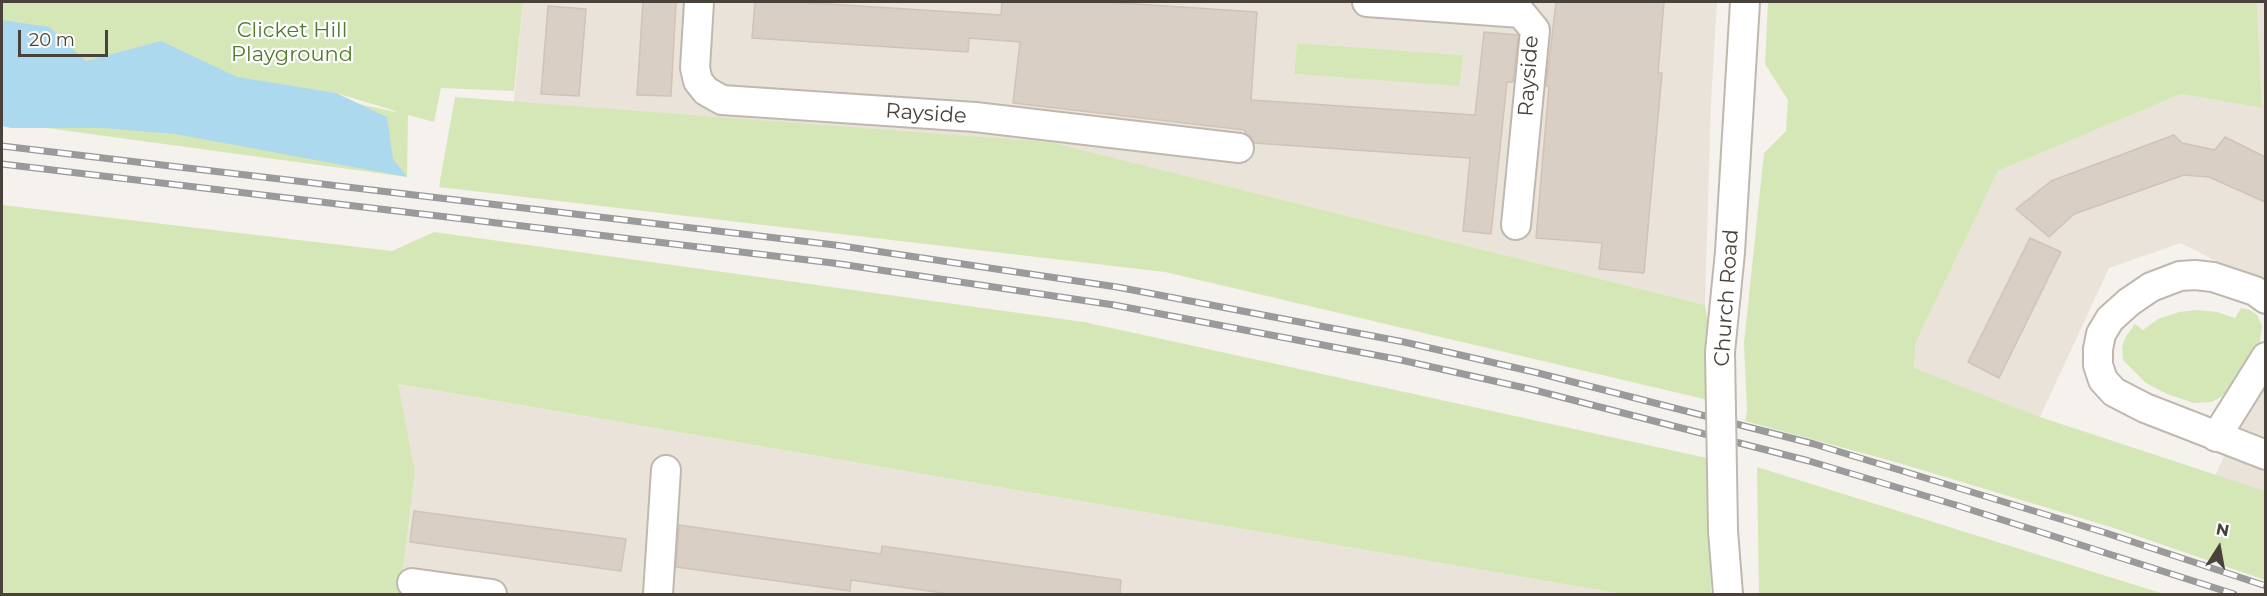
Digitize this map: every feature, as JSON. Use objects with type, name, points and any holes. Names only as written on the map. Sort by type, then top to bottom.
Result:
[{"type":"street","name":"Rayside","points":[[699,2],[695,68],[698,81],[706,91],[722,100],[975,117],[1239,148]]},
{"type":"street","name":"Rayside","points":[[1367,2],[1521,13],[1535,30],[1516,225]]},
{"type":"street","name":"Church Road","points":[[1728,594],[1723,531],[1720,352],[1730,252],[1745,2]]},
{"type":"street","points":[[2265,299],[2255,291],[2213,277],[2180,276],[2151,287],[2129,302],[2110,319],[2101,334],[2098,349],[2098,365],[2103,380],[2114,392],[2145,408],[2265,455]]},
{"type":"street","points":[[2216,437],[2265,357]]},
{"type":"street","points":[[658,594],[666,470]]},
{"type":"street","points":[[412,584],[492,594]]},
{"type":"shaded area","points":[[523,2],[1717,2],[1711,103],[1705,305],[1050,142],[514,102]],"holes":[[[1297,43],[1462,55],[1461,85],[1294,74]]]},
{"type":"shaded area","points":[[2257,2],[2265,2],[2265,286],[2181,243],[2109,268],[2040,417],[1914,369],[1916,342],[1998,171],[2181,94],[2262,108]]},
{"type":"shaded area","points":[[2265,367],[2265,491],[2215,476]]},
{"type":"shaded area","points":[[397,384],[1622,594],[400,594],[415,472]]},
{"type":"green space","name":"Clicket Hill Playground","points":[[2,2],[523,2],[514,91],[441,88],[434,122],[408,115],[407,177],[2,122]],"holes":[[[265,83],[336,93],[396,111]]]},
{"type":"green space","points":[[1768,2],[2257,2],[2262,108],[2181,94],[1998,171],[1916,342],[1914,368],[2040,417],[2265,491],[2265,580],[2114,528],[1899,463],[1745,421],[1747,411],[1744,343],[1764,153],[1786,131],[1788,100],[1765,64]]},
{"type":"green space","points":[[1297,43],[1463,55],[1460,86],[1294,74]]},
{"type":"green space","points":[[455,97],[1050,142],[1705,305],[1721,403],[1165,272],[439,187]]},
{"type":"green space","points":[[2,205],[392,251],[434,232],[1084,322],[1707,458],[1711,594],[1622,594],[398,384],[415,472],[400,594],[2,594]]},
{"type":"green space","points":[[2241,308],[2257,315],[2262,326],[2260,341],[2237,381],[2221,397],[2212,402],[2194,403],[2167,394],[2146,383],[2123,360],[2122,347],[2126,336],[2135,324],[2143,330],[2158,319],[2179,312],[2197,310],[2217,312],[2235,318]]},
{"type":"green space","points":[[1757,467],[2164,594],[1759,594]]},
{"type":"water","points":[[2,20],[49,27],[86,61],[161,41],[237,77],[336,93],[387,117],[393,159],[407,177],[175,134],[102,128],[11,128],[2,126]]},
{"type":"building","points":[[643,2],[676,2],[671,96],[637,95]]},
{"type":"building","points":[[755,2],[797,2],[1001,15],[1002,2],[1105,2],[1257,12],[1251,100],[1475,115],[1484,32],[1518,35],[1513,82],[1507,82],[1491,234],[1463,231],[1470,158],[1254,143],[1245,130],[1013,103],[1020,42],[969,38],[968,52],[752,38]]},
{"type":"building","points":[[1556,2],[1664,2],[1658,73],[1662,73],[1644,273],[1599,269],[1602,243],[1536,238],[1549,86],[1546,86]]},
{"type":"building","points":[[548,6],[586,9],[579,96],[541,94]]},
{"type":"building","points":[[2174,135],[2182,143],[2215,150],[2225,137],[2265,157],[2265,202],[2209,177],[2184,175],[2074,214],[2049,237],[2016,209],[2051,181]]},
{"type":"building","points":[[2030,238],[2061,252],[1999,378],[1968,362]]},
{"type":"building","points":[[414,511],[626,539],[621,571],[410,542]]},
{"type":"building","points":[[679,525],[881,554],[882,546],[1121,580],[1120,594],[950,594],[851,580],[850,591],[676,567]]},
{"type":"railway","points":[[2,146],[835,245],[1117,287],[1404,342],[1538,373],[1814,444],[2106,533],[2266,586]]},
{"type":"railway","points":[[2,164],[833,263],[1114,305],[1401,360],[1534,390],[1809,461],[1959,506],[2234,594]]}]
